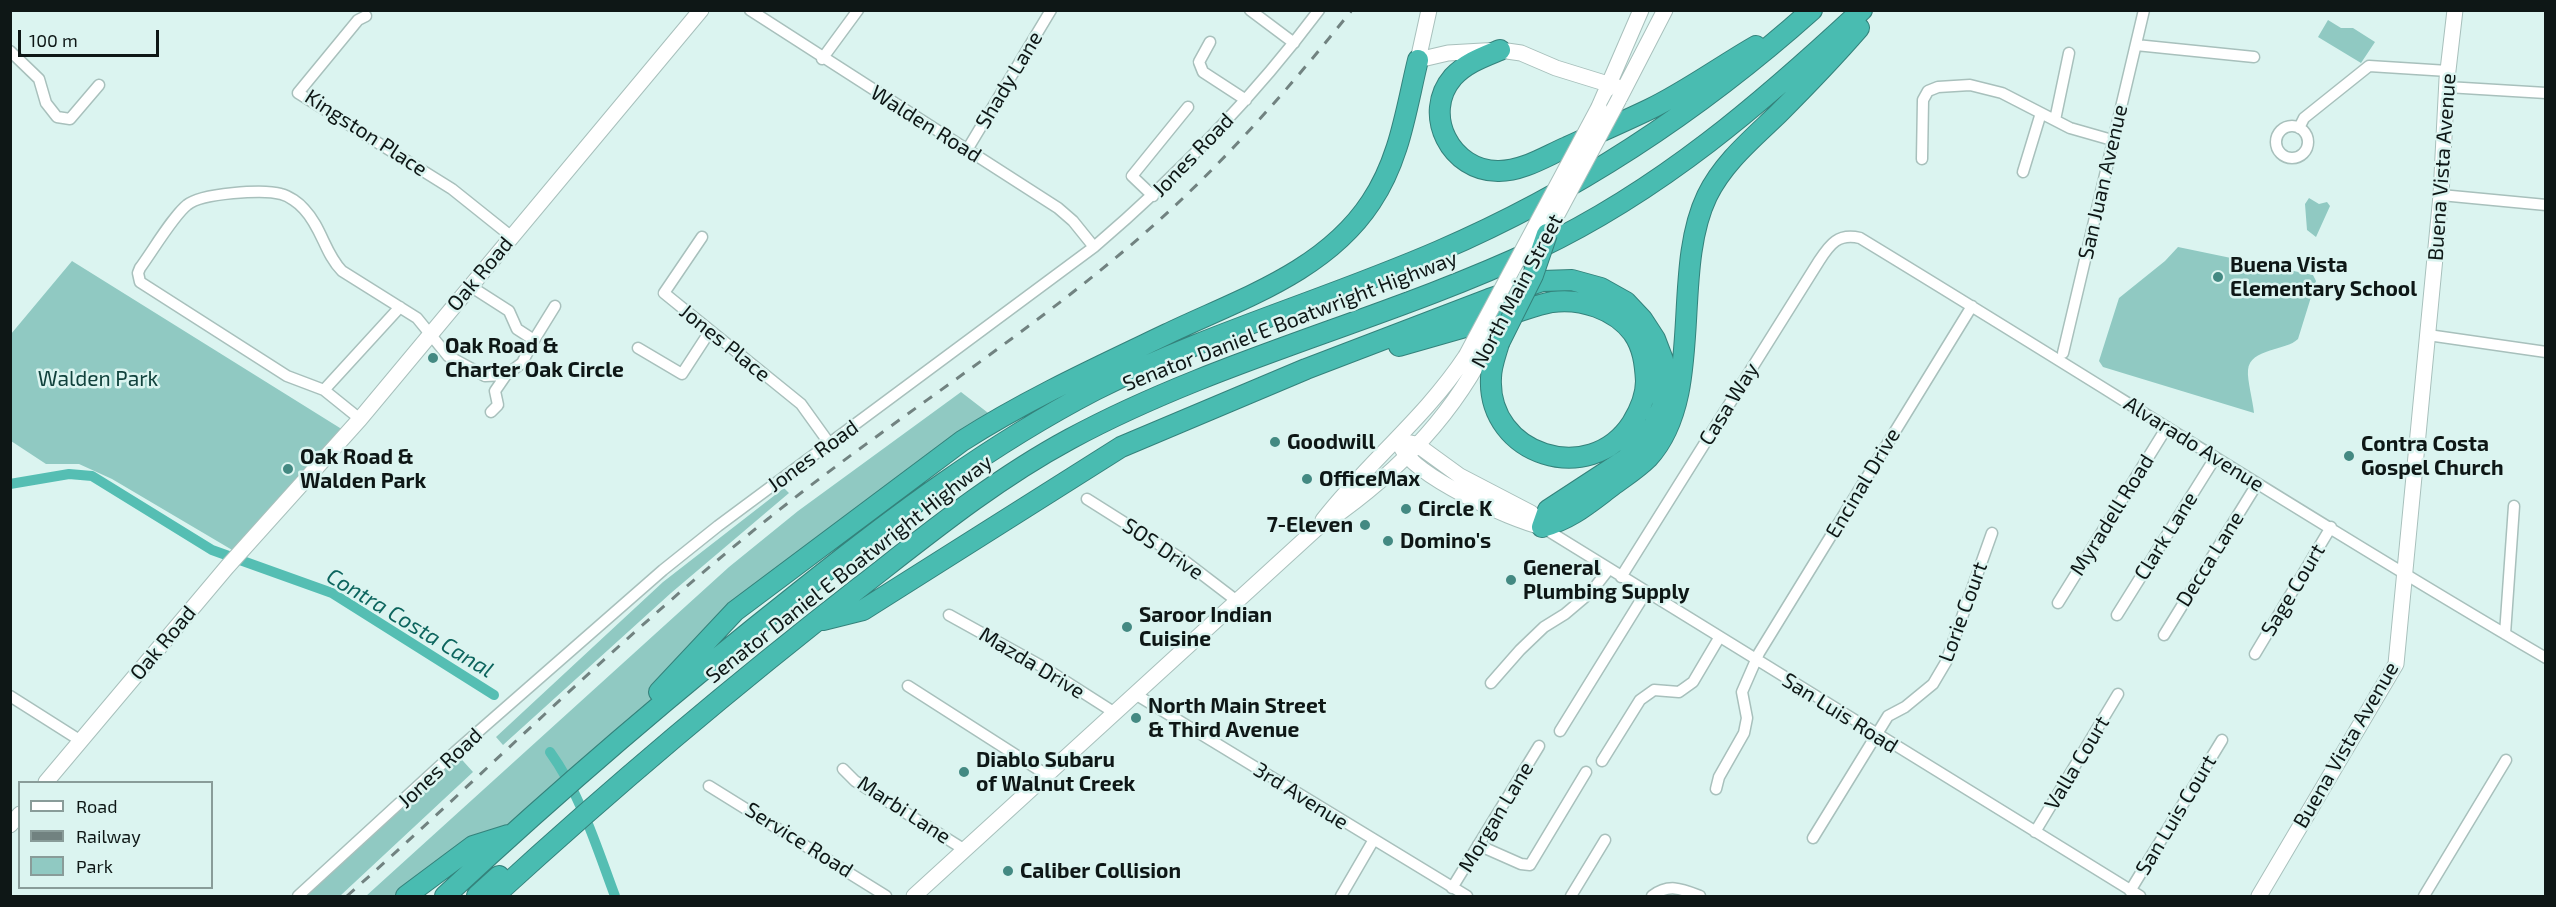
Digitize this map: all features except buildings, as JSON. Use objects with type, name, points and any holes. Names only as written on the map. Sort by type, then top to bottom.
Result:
[{"type":"highway","name":"Senator Daniel E Boatwright Highway","points":[[494,897],[555,832],[598,794],[857,589],[992,487],[1051,450],[1107,420],[1210,374],[1508,262],[1611,209],[1672,171],[1731,128],[1862,10]]},
{"type":"highway","points":[[1542,527],[1564,521],[1583,508],[1648,458],[1663,437],[1672,417],[1678,392],[1690,258],[1696,223],[1708,195],[1729,163],[1833,58],[1873,10]]},
{"type":"highway","points":[[1500,50],[1470,63],[1453,78],[1443,94],[1439,108],[1440,125],[1446,141],[1459,158],[1478,169],[1499,171],[1524,166],[1652,108],[1810,13]]},
{"type":"highway","name":"Senator Daniel E Boatwright Highway","points":[[446,897],[513,833],[720,656],[851,552],[951,477],[1022,432],[1095,391],[1170,355],[1403,266],[1517,214],[1608,163],[1677,118],[1744,69],[1810,13]]},
{"type":"highway","points":[[593,763],[735,611],[962,441],[996,419],[1059,387],[1276,283],[1326,252],[1351,228],[1372,201],[1396,154],[1418,60]]},
{"type":"highway","points":[[1306,369],[1344,362],[1552,302],[1588,304],[1614,315],[1633,334],[1645,360],[1646,388],[1641,410],[1627,431],[1597,454],[1567,459],[1532,449],[1508,429],[1496,407],[1491,380],[1492,346],[1533,275],[1547,234]]},
{"type":"highway","points":[[815,622],[863,610],[1121,447],[1306,369],[1542,280],[1572,280],[1601,288],[1626,302],[1642,319],[1655,339],[1663,360],[1665,385],[1662,407],[1643,442],[1626,459],[1548,510],[1542,527]]},
{"type":"highway","points":[[598,794],[676,718],[828,595],[857,589]]},
{"type":"highway","points":[[477,897],[555,832]]},
{"type":"highway","points":[[406,897],[473,846],[513,833]]},
{"type":"main road","name":"Oak Road","points":[[48,781],[234,560],[360,419],[701,10]]},
{"type":"main road","points":[[1429,10],[1418,60],[1448,53],[1500,50],[1521,53],[1618,91]]},
{"type":"main road","name":"North Main Street","points":[[1316,529],[1344,493],[1398,440],[1437,397],[1466,356],[1599,107],[1618,91],[1641,10]]},
{"type":"main road","name":"North Main Street","points":[[1547,234],[1618,91],[1665,10]]},
{"type":"main road","name":"Buena Vista Avenue","points":[[2259,897],[2396,664],[2441,195],[2448,71],[2455,10]]},
{"type":"main road","name":"North Main Street","points":[[914,897],[1316,529],[1355,504],[1411,450],[1458,396],[1492,346]]},
{"type":"main road","name":"San Luis Road","points":[[1398,440],[1411,450],[1425,472],[1517,521],[1542,527]]},
{"type":"street","name":"Walden Road","points":[[750,10],[822,59],[1058,208],[1073,221],[1094,247]]},
{"type":"street","points":[[822,59],[858,10]]},
{"type":"street","name":"Shady Lane","points":[[967,150],[1051,10]]},
{"type":"street","points":[[1250,10],[1294,43]]},
{"type":"street","name":"Jones Road","points":[[298,897],[455,752],[663,570],[1094,247],[1153,196],[1246,100],[1319,10]]},
{"type":"street","name":"San Juan Avenue","points":[[2063,353],[2144,10]]},
{"type":"street","name":"Kingston Place","points":[[366,16],[358,20],[298,93],[452,189],[512,237]]},
{"type":"street","points":[[1210,42],[1199,62],[1203,72],[1246,100]]},
{"type":"street","points":[[2136,45],[2254,57]]},
{"type":"street","points":[[10,51],[39,79],[46,104],[57,117],[70,119],[99,85]]},
{"type":"street","points":[[2055,120],[2069,53]]},
{"type":"street","points":[[2299,128],[2304,118],[2369,66],[2448,71]]},
{"type":"street","points":[[1922,159],[1923,100],[1928,91],[1938,87],[1970,85],[2002,93],[2070,128],[2112,140]]},
{"type":"street","points":[[2447,87],[2546,93]]},
{"type":"street","points":[[1153,196],[1132,176],[1188,107]]},
{"type":"street","points":[[2023,172],[2042,113]]},
{"type":"street","points":[[360,419],[324,390],[287,376],[140,282],[138,273],[140,268],[186,205],[199,199],[263,191],[284,194],[302,207],[318,225],[334,263],[342,272],[417,318],[448,356],[485,376],[506,375]]},
{"type":"street","points":[[2441,195],[2546,206]]},
{"type":"street","name":"Alvarado Avenue","points":[[1842,236],[1860,238],[2257,484],[2546,658]]},
{"type":"street","name":"Casa Way","points":[[1621,577],[1819,261],[1829,246],[1842,236]]},
{"type":"street","name":"Jones Place","points":[[702,237],[664,293],[801,404],[830,443]]},
{"type":"street","points":[[470,286],[509,310],[517,329],[534,340]]},
{"type":"street","points":[[491,412],[498,405],[495,391],[506,375],[522,363],[555,306]]},
{"type":"street","name":"Encinal Drive","points":[[1716,789],[1719,777],[1744,733],[1747,718],[1742,692],[1756,660],[1972,306]]},
{"type":"street","points":[[324,390],[400,307]]},
{"type":"street","points":[[638,348],[682,374],[710,331]]},
{"type":"street","points":[[2428,335],[2546,352]]},
{"type":"street","name":"Myradell Road","points":[[2058,603],[2167,427]]},
{"type":"street","name":"Clark Lane","points":[[2117,615],[2215,458]]},
{"type":"street","name":"Decca Lane","points":[[2164,635],[2257,484]]},
{"type":"street","name":"SOS Drive","points":[[1087,499],[1182,559],[1237,601]]},
{"type":"street","points":[[2505,634],[2514,506]]},
{"type":"street","name":"San Luis Road","points":[[1542,527],[2135,894]]},
{"type":"street","name":"Sage Court","points":[[2255,654],[2331,527]]},
{"type":"street","name":"Lorie Court","points":[[1813,838],[1888,716],[1905,707],[1934,684],[1946,662],[1992,533]]},
{"type":"street","points":[[1491,683],[1544,627],[1565,614],[1591,592],[1609,569]]},
{"type":"street","points":[[1560,731],[1646,592]]},
{"type":"street","name":"Mazda Drive","points":[[949,615],[1043,667],[1115,713]]},
{"type":"street","points":[[1602,761],[1640,700],[1654,690],[1679,692],[1693,682],[1719,638]]},
{"type":"street","points":[[908,686],[1047,775]]},
{"type":"street","name":"3rd Avenue","points":[[1135,694],[1467,897]]},
{"type":"street","name":"Valla Court","points":[[2035,832],[2118,694]]},
{"type":"street","points":[[10,696],[81,741]]},
{"type":"street","name":"San Luis Court","points":[[2135,894],[2222,740]]},
{"type":"street","name":"Morgan Lane","points":[[1452,888],[1539,746]]},
{"type":"street","points":[[2424,897],[2506,760]]},
{"type":"street","name":"Marbi Lane","points":[[843,769],[855,781],[966,850]]},
{"type":"street","points":[[1478,845],[1521,864],[1530,864],[1586,772]]},
{"type":"street","name":"Service Road","points":[[709,786],[886,897]]},
{"type":"street","points":[[1571,897],[1605,840]]},
{"type":"street","points":[[1341,897],[1373,841]]},
{"type":"street","points":[[1653,897],[1661,890],[1675,887],[1700,897]]},
{"type":"green space","points":[[2328,20],[2341,28],[2353,28],[2375,42],[2361,63],[2318,37]]},
{"type":"green space","points":[[2309,198],[2319,204],[2327,202],[2330,206],[2316,237],[2307,230],[2305,204]]},
{"type":"green space","points":[[2178,247],[2313,275],[2316,281],[2298,339],[2262,354],[2250,363],[2248,374],[2254,413],[2103,367],[2099,361],[2119,298],[2165,261]]},
{"type":"green space","name":"Walden Park","points":[[72,261],[348,433],[239,554],[112,479],[79,464],[46,464],[11,441],[11,334]]},
{"type":"green space","points":[[961,392],[996,419],[735,611],[597,759],[545,806],[406,896],[366,896],[729,567],[798,511]]},
{"type":"green space","points":[[784,488],[789,493],[671,593],[503,745],[496,737],[663,582]]},
{"type":"green space","points":[[455,752],[473,772],[340,896],[298,896]]},
{"type":"waterway","name":"Contra Costa Canal","points":[[10,484],[69,474],[92,476],[212,550],[332,593],[494,695]]},
{"type":"waterway","name":"Contra Costa Canal","points":[[550,752],[571,786],[595,841],[615,896]]},
{"type":"railway","points":[[347,896],[608,656],[714,563],[858,450],[1038,319],[1156,223],[1187,195],[1244,136],[1352,10]]},
{"type":"place","name":"Buena Vista Elementary School","points":[[2218,277]]},
{"type":"place","name":"Oak Road & Charter Oak Circle","points":[[433,358]]},
{"type":"place","name":"Goodwill","points":[[1275,442]]},
{"type":"place","name":"Contra Costa Gospel Church","points":[[2349,456]]},
{"type":"place","name":"Oak Road & Walden Park","points":[[288,469]]},
{"type":"place","name":"OfficeMax","points":[[1307,479]]},
{"type":"place","name":"Circle K","points":[[1406,509]]},
{"type":"place","name":"7-Eleven","points":[[1365,525]]},
{"type":"place","name":"Domino's","points":[[1388,541]]},
{"type":"place","name":"General Plumbing Supply","points":[[1511,580]]},
{"type":"place","name":"Saroor Indian Cuisine","points":[[1127,627]]},
{"type":"place","name":"North Main Street & Third Avenue","points":[[1136,718]]},
{"type":"place","name":"Diablo Subaru of Walnut Creek","points":[[964,772]]},
{"type":"place","name":"Caliber Collision","points":[[1008,871]]}]
